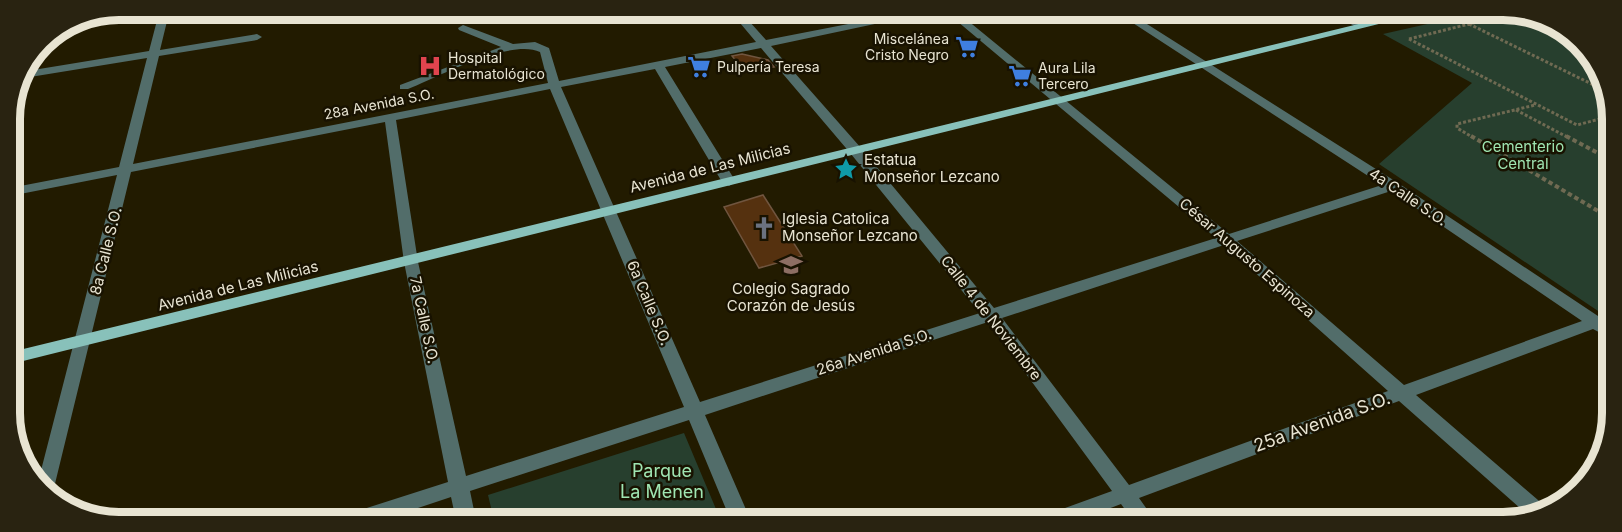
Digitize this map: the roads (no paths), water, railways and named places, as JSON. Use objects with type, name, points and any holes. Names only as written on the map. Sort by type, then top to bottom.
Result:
[{"type":"main road","name":"Avenida de Las Milicias","points":[[20,356],[411,262],[1386,20]]},
{"type":"street","name":"8a Calle S.O.","points":[[47,483],[163,20]]},
{"type":"street","name":"Calle 4 de Noviembre","points":[[743,20],[856,151],[990,314],[1138,512]]},
{"type":"street","name":"28a Avenida S.O.","points":[[20,190],[885,20]]},
{"type":"street","name":"César Augusto Espinoza","points":[[961,20],[1062,100],[1227,240],[1533,508]]},
{"type":"street","name":"4a Calle S.O.","points":[[1134,20],[1393,186],[1602,327]]},
{"type":"street","points":[[1350,20],[1362,26]]},
{"type":"street","points":[[463,28],[509,46]]},
{"type":"street","points":[[30,74],[257,37]]},
{"type":"street","name":"6a Calle S.O.","points":[[509,46],[528,43],[542,46],[553,74],[554,85],[611,212],[737,512]]},
{"type":"street","points":[[404,87],[509,46]]},
{"type":"street","points":[[658,65],[729,182]]},
{"type":"street","name":"7a Calle S.O.","points":[[390,117],[411,262],[465,512]]},
{"type":"street","name":"26a Avenida S.O.","points":[[379,512],[1393,186]]},
{"type":"street","name":"25a Avenida S.O.","points":[[1076,512],[1402,393],[1602,327]]},
{"type":"place","name":"Miscelánea Cristo Negro","points":[[967,47]]},
{"type":"place","name":"Hospital Dermatológico","points":[[430,66]]},
{"type":"place","name":"Pulpería Teresa","points":[[699,67]]},
{"type":"place","name":"Aura Lila Tercero","points":[[1020,76]]},
{"type":"place","name":"Estatua Monseñor Lezcano","points":[[846,169]]},
{"type":"place","name":"Iglesia Catolica Monseñor Lezcano","points":[[764,228]]},
{"type":"place","name":"Colegio Sagrado Corazón de Jesús","points":[[791,265]]},
{"type":"park label","name":"Cementerio Central","points":[[1523,156]]},
{"type":"park label","name":"Parque La Menen","points":[[662,481]]}]
